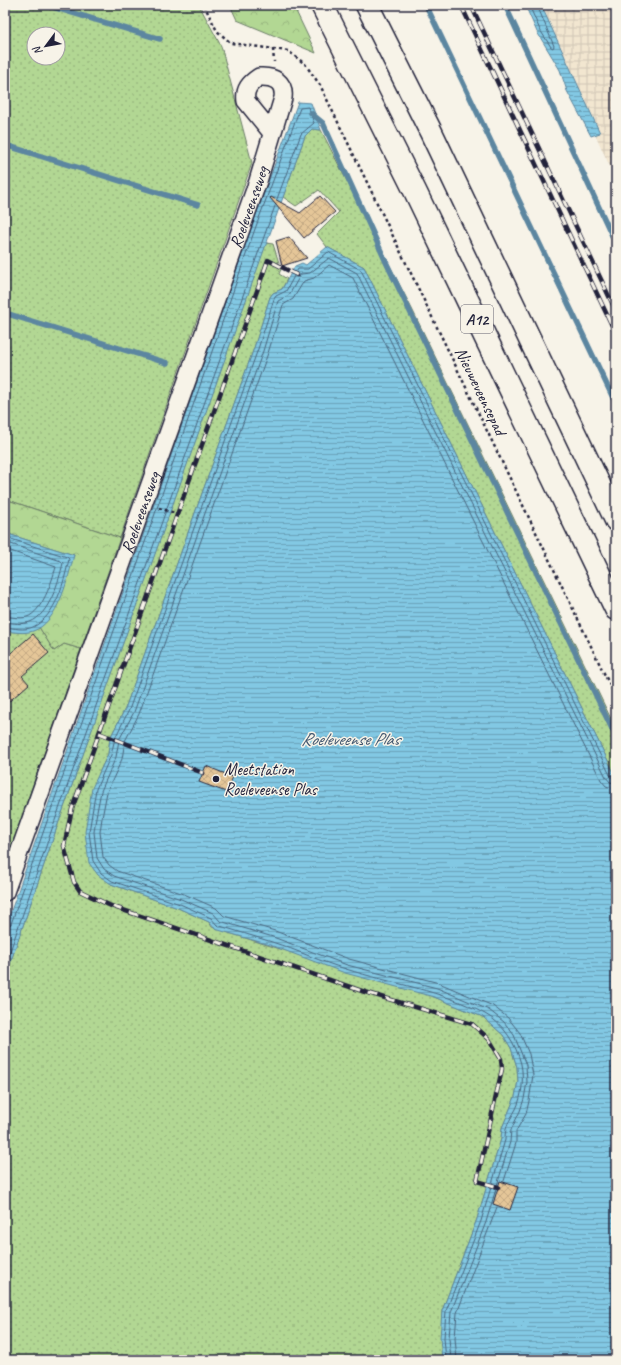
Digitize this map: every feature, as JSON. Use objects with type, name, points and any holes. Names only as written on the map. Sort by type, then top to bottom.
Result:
[{"type":"highway","name":"A12","points":[[322,5],[415,191],[616,609]]},
{"type":"highway","name":"A12","points":[[367,5],[434,140],[616,520]]},
{"type":"street","name":"Roeleveenseweg","points":[[5,892],[258,181],[272,133]]},
{"type":"path","name":"Nieuweveensepad","points":[[204,5],[217,31],[231,43],[288,51],[305,64],[320,85],[616,698]]},
{"type":"path","points":[[162,508],[176,514]]},
{"type":"shaded area","points":[[536,5],[616,5],[616,180]]},
{"type":"green space","points":[[5,5],[199,5],[221,46],[252,163],[120,538],[5,499]]},
{"type":"green space","points":[[230,5],[293,5],[316,53],[237,20]]},
{"type":"green space","points":[[312,129],[321,130],[412,309],[616,729],[616,777],[364,267],[327,247],[317,234],[339,212],[319,190],[296,206],[283,197],[305,136]]},
{"type":"green space","points":[[266,243],[273,244],[281,269],[279,274],[287,279],[282,289],[273,293],[270,297],[254,348],[125,709],[110,738],[108,754],[99,773],[111,884],[178,908],[209,922],[212,927],[434,997],[483,1017],[503,1035],[511,1048],[517,1067],[518,1081],[515,1097],[502,1128],[501,1139],[477,1219],[442,1311],[442,1360],[5,1360],[5,978],[57,827]]},
{"type":"green space","points":[[5,499],[120,538],[81,649],[64,644],[54,651],[39,627],[42,626],[74,555],[5,533]]},
{"type":"green space","points":[[39,627],[54,651],[64,644],[81,649],[5,865],[5,631],[27,632]]},
{"type":"water","points":[[525,5],[541,5],[600,133],[591,136],[567,91],[560,70],[537,32]]},
{"type":"water","points":[[298,102],[311,103],[321,130],[312,129],[305,136],[57,827],[5,978],[5,928],[251,228]]},
{"type":"water","name":"Roeleveense Plas","points":[[327,247],[364,267],[616,777],[616,1360],[442,1360],[440,1338],[442,1311],[477,1219],[501,1139],[502,1128],[515,1097],[518,1081],[517,1067],[511,1048],[503,1035],[483,1017],[434,997],[345,973],[270,945],[215,929],[209,922],[178,908],[111,884],[98,875],[89,863],[85,832],[92,788],[108,754],[110,738],[125,709],[254,348],[270,297],[273,293],[282,289],[295,266],[302,263],[306,265]]},
{"type":"water","points":[[5,533],[74,555],[61,599],[55,610],[42,626],[30,632],[23,633],[5,631]]},
{"type":"building","points":[[320,196],[335,212],[304,238],[270,198],[271,197],[300,213]]},
{"type":"building","points":[[289,237],[307,258],[282,266],[276,241]]},
{"type":"building","points":[[33,634],[49,653],[22,676],[29,684],[5,705],[5,658]]},
{"type":"building","name":"Meetstation Roeleveense Plas","points":[[206,766],[233,777],[226,792],[199,782]]},
{"type":"building","points":[[500,1181],[518,1187],[510,1210],[493,1204]]},
{"type":"waterway","points":[[46,5],[160,39]]},
{"type":"waterway","points":[[426,5],[616,404]]},
{"type":"waterway","points":[[505,5],[616,244]]},
{"type":"waterway","points":[[311,113],[323,123],[386,262],[616,737]]},
{"type":"waterway","points":[[5,145],[198,205]]},
{"type":"waterway","points":[[5,313],[167,363]]},
{"type":"railway","points":[[461,5],[616,334]]},
{"type":"railway","points":[[471,5],[616,311]]},
{"type":"railway","points":[[297,275],[268,260],[72,809],[64,846],[74,882],[80,891],[111,906],[365,992],[472,1024],[489,1039],[501,1059],[502,1069],[477,1181],[498,1187]]},
{"type":"railway","points":[[99,733],[203,773]]},
{"type":"place","name":"Meetstation Roeleveense Plas","points":[[216,779]]}]
